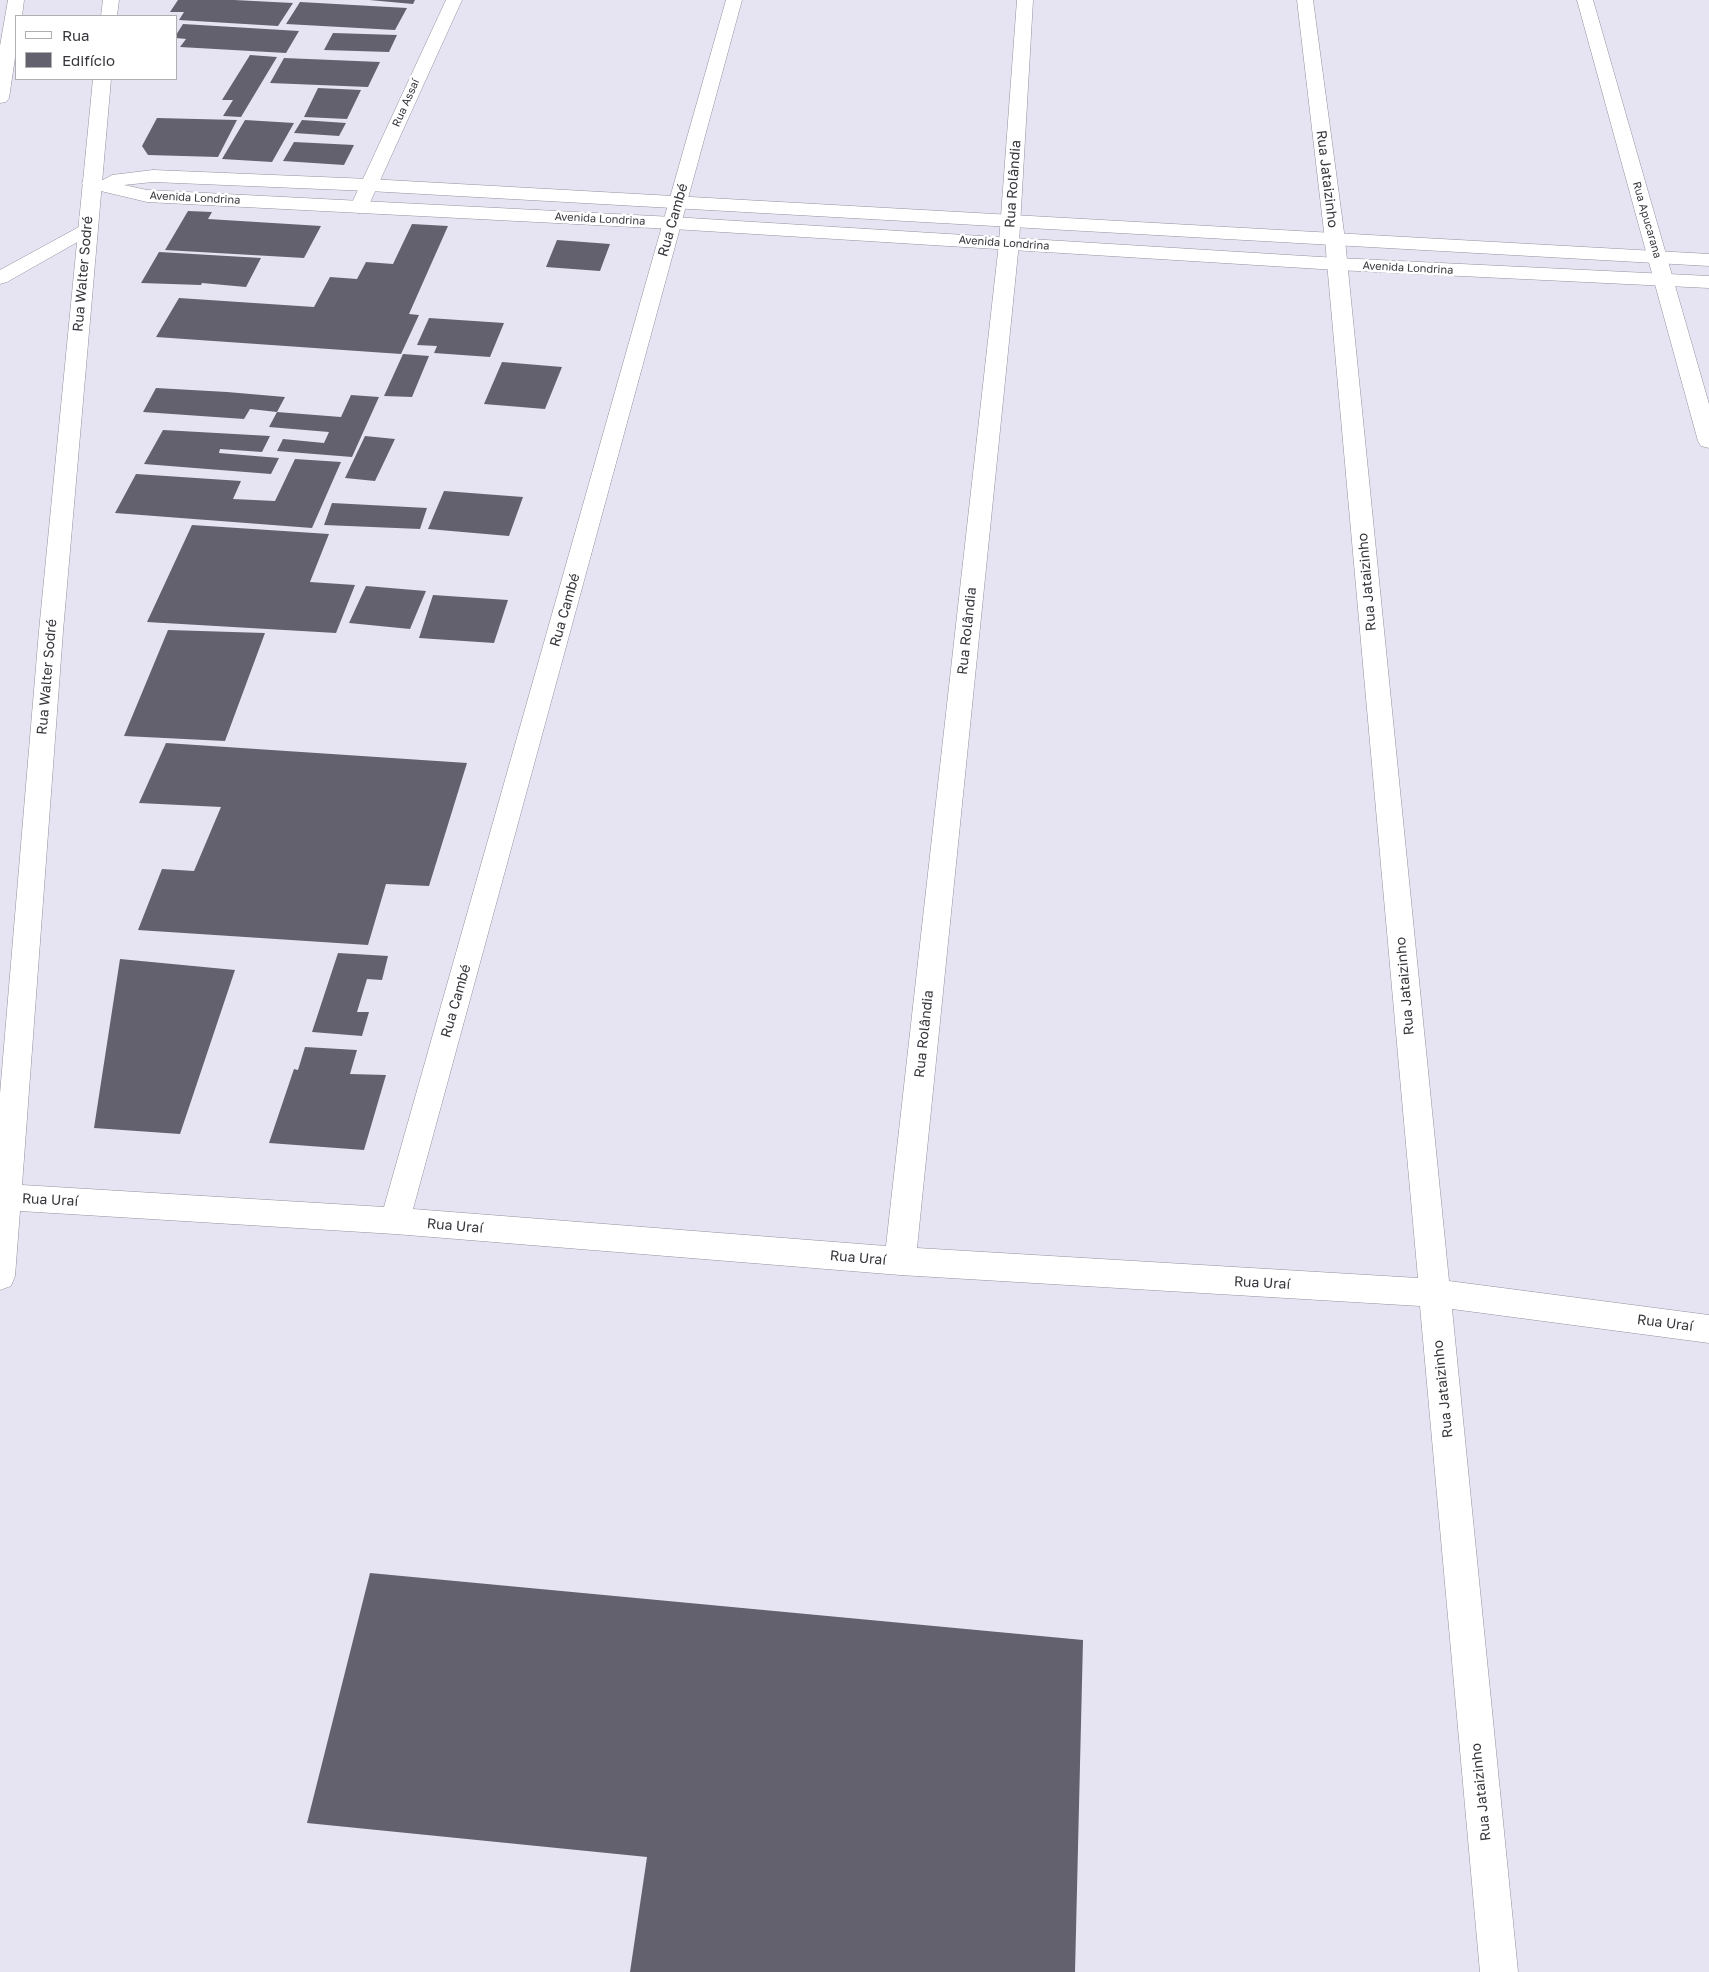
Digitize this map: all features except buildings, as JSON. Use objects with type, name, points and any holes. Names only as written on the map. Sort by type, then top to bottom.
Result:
[{"type":"street","points":[[0,98],[16,0]]},
{"type":"street","points":[[109,15],[111,0]]},
{"type":"street","name":"Rua Assaí","points":[[359,207],[454,0]]},
{"type":"street","name":"Rua Cambé","points":[[395,1221],[734,0]]},
{"type":"street","name":"Rua Rolândia","points":[[900,1261],[1010,232],[1026,0]]},
{"type":"street","name":"Rua Jataizinho","points":[[1304,0],[1336,252],[1433,1293],[1499,1972]]},
{"type":"street","name":"Rua Apucarana","points":[[1585,0],[1709,440]]},
{"type":"street","name":"Rua Walter Sodré","points":[[0,1276],[51,631],[102,80]]},
{"type":"street","name":"Avenida Londrina","points":[[91,183],[153,176],[369,185],[676,213],[1336,252],[1663,280],[1709,282]]},
{"type":"street","name":"Avenida Londrina","points":[[91,183],[147,196],[359,207],[676,213]]},
{"type":"street","points":[[0,278],[88,228]]},
{"type":"street","name":"Avenida Londrina","points":[[1336,252],[1657,257],[1709,260]]},
{"type":"street","name":"Rua Uraí","points":[[6,1197],[395,1221],[900,1261],[1433,1293],[1709,1329]]}]
